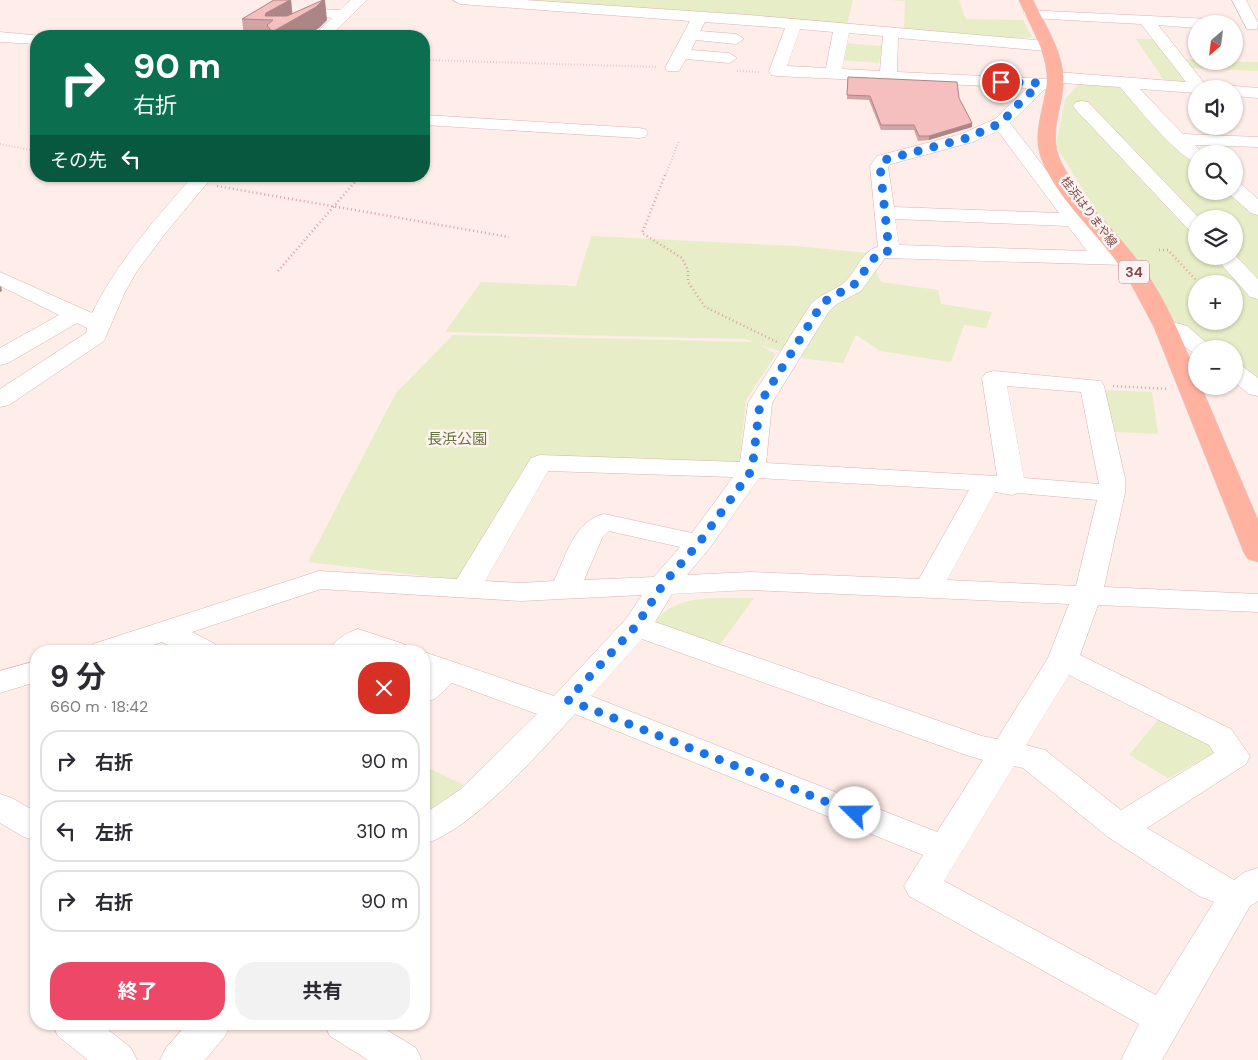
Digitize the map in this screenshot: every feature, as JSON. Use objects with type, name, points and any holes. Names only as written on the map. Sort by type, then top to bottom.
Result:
[{"type":"main road","name":"桂浜はりまや線","points":[[1028,7],[1054,61],[1055,80],[1045,125],[1046,144],[1052,161],[1070,188],[1125,259],[1165,327],[1188,385]]},
{"type":"main road","name":"桂浜はりまや線","points":[[1192,395],[1258,553]]},
{"type":"street","points":[[327,30],[360,0]]},
{"type":"street","points":[[460,0],[749,20],[1046,46]]},
{"type":"street","points":[[1239,0],[1255,26]]},
{"type":"street","points":[[1028,7],[1188,23]]},
{"type":"street","points":[[289,30],[323,12],[344,14]]},
{"type":"street","points":[[700,17],[677,61],[730,62],[749,20]]},
{"type":"street","points":[[1146,20],[1196,80]]},
{"type":"street","points":[[794,24],[777,71],[1125,82],[1188,87]]},
{"type":"street","points":[[833,73],[842,28]]},
{"type":"street","points":[[888,76],[891,32]]},
{"type":"street","points":[[689,36],[736,39]]},
{"type":"street","points":[[0,37],[30,39]]},
{"type":"street","points":[[7,53],[30,41]]},
{"type":"street","points":[[1055,80],[1074,95],[1092,98],[1102,108],[1085,110],[1188,218]]},
{"type":"street","points":[[889,251],[880,166],[884,160],[967,138],[1001,123],[1026,96],[1055,80]]},
{"type":"street","points":[[1125,82],[1188,149]]},
{"type":"street","points":[[1243,92],[1258,93]]},
{"type":"street","points":[[430,120],[639,133]]},
{"type":"street","points":[[1001,123],[1104,258]]},
{"type":"street","points":[[1243,130],[1256,142]]},
{"type":"street","points":[[1178,140],[1256,142]]},
{"type":"street","points":[[0,400],[96,336],[99,325],[118,287],[138,256],[200,182]]},
{"type":"street","points":[[1243,196],[1258,209]]},
{"type":"street","points":[[886,213],[1075,220]]},
{"type":"street","points":[[430,827],[473,798],[636,626],[664,583],[699,543],[752,470],[760,403],[820,307],[829,298],[853,286],[878,253],[889,251],[1125,259]]},
{"type":"street","points":[[1232,265],[1258,292]]},
{"type":"street","points":[[0,278],[99,325]]},
{"type":"street","points":[[0,358],[75,315]]},
{"type":"street","points":[[1165,327],[1179,331],[1191,340]]},
{"type":"street","points":[[928,588],[999,485],[994,378],[1092,386],[1112,478],[1112,494],[1088,594],[1063,659],[922,886],[1163,1018]]},
{"type":"street","points":[[1243,378],[1258,389]]},
{"type":"street","points":[[466,589],[540,463],[752,470],[1112,494]]},
{"type":"street","points":[[565,589],[591,532],[604,522],[699,543]]},
{"type":"street","points":[[124,645],[319,580],[521,592],[664,583],[750,581],[1088,594],[1258,603]]},
{"type":"street","points":[[636,626],[978,747],[1033,758],[1120,828],[1212,886],[1248,889],[1163,1018],[1141,1060]]},
{"type":"street","points":[[166,632],[192,645]]},
{"type":"street","points":[[351,645],[358,639],[376,645]]},
{"type":"street","points":[[1063,659],[1220,737],[1234,756],[1120,828]]},
{"type":"street","points":[[430,678],[436,666],[564,704],[944,849]]},
{"type":"street","points":[[0,682],[30,674]]},
{"type":"street","points":[[0,807],[30,824]]},
{"type":"street","points":[[80,1030],[117,1060]]},
{"type":"street","points":[[180,1060],[206,1030]]},
{"type":"street","points":[[354,1030],[402,1060]]},
{"type":"path","points":[[430,60],[677,61]]},
{"type":"path","points":[[730,62],[777,71]]},
{"type":"path","points":[[679,141],[642,233],[682,258],[688,270],[688,282],[706,307],[734,323],[793,350]]},
{"type":"path","points":[[0,144],[30,150]]},
{"type":"path","points":[[216,182],[332,207],[508,236]]},
{"type":"path","points":[[278,271],[355,182]]},
{"type":"path","points":[[1159,250],[1168,250],[1191,275]]},
{"type":"path","points":[[1092,386],[1188,390]]},
{"type":"green space","points":[[509,0],[853,0],[847,25]]},
{"type":"green space","points":[[890,0],[959,0],[966,19],[1023,20],[1032,37],[1011,40],[904,30],[905,1]]},
{"type":"green space","points":[[1136,39],[1156,39],[1188,83],[1166,83]]},
{"type":"green space","points":[[843,43],[882,46],[879,63],[840,60]]},
{"type":"green space","points":[[1243,62],[1258,62],[1258,71],[1235,70],[1243,70]]},
{"type":"green space","points":[[1080,83],[1128,86],[1173,140],[1188,153],[1188,200],[1243,199],[1258,212],[1258,383],[1243,372],[1243,340],[1199,340],[1175,322],[1144,269],[1095,209],[1056,146],[1065,99]]},
{"type":"green space","name":"長浜公園","points":[[591,236],[795,246],[868,253],[881,282],[938,290],[941,304],[992,312],[986,328],[964,325],[951,362],[880,351],[856,335],[843,363],[806,359],[760,345],[776,354],[746,400],[739,464],[533,456],[460,580],[308,562],[396,393],[453,335],[752,342],[746,339],[445,332],[481,282],[576,286]]},
{"type":"green space","points":[[1101,390],[1152,392],[1158,434],[1115,432]]},
{"type":"green space","points":[[714,598],[754,598],[719,646],[655,622],[664,612],[687,601]]},
{"type":"green space","points":[[1162,715],[1212,739],[1216,752],[1168,778],[1129,755]]},
{"type":"green space","points":[[430,769],[464,785],[430,815]]},
{"type":"building","points":[[274,0],[290,0],[266,13],[265,16],[287,16],[323,0],[316,7],[276,30],[271,30],[267,25],[273,20],[242,19]]},
{"type":"building","points":[[848,77],[957,82],[959,98],[972,123],[929,136],[919,136],[914,125],[881,125],[870,96],[847,95]]},
{"type":"route","points":[[855,813],[568,700],[636,626],[664,583],[699,543],[752,470],[760,403],[820,307],[829,298],[853,286],[861,278],[878,253],[889,251],[880,166],[884,160],[967,138],[1001,123],[1026,96],[1036,89],[1038,83],[1001,82]]}]
